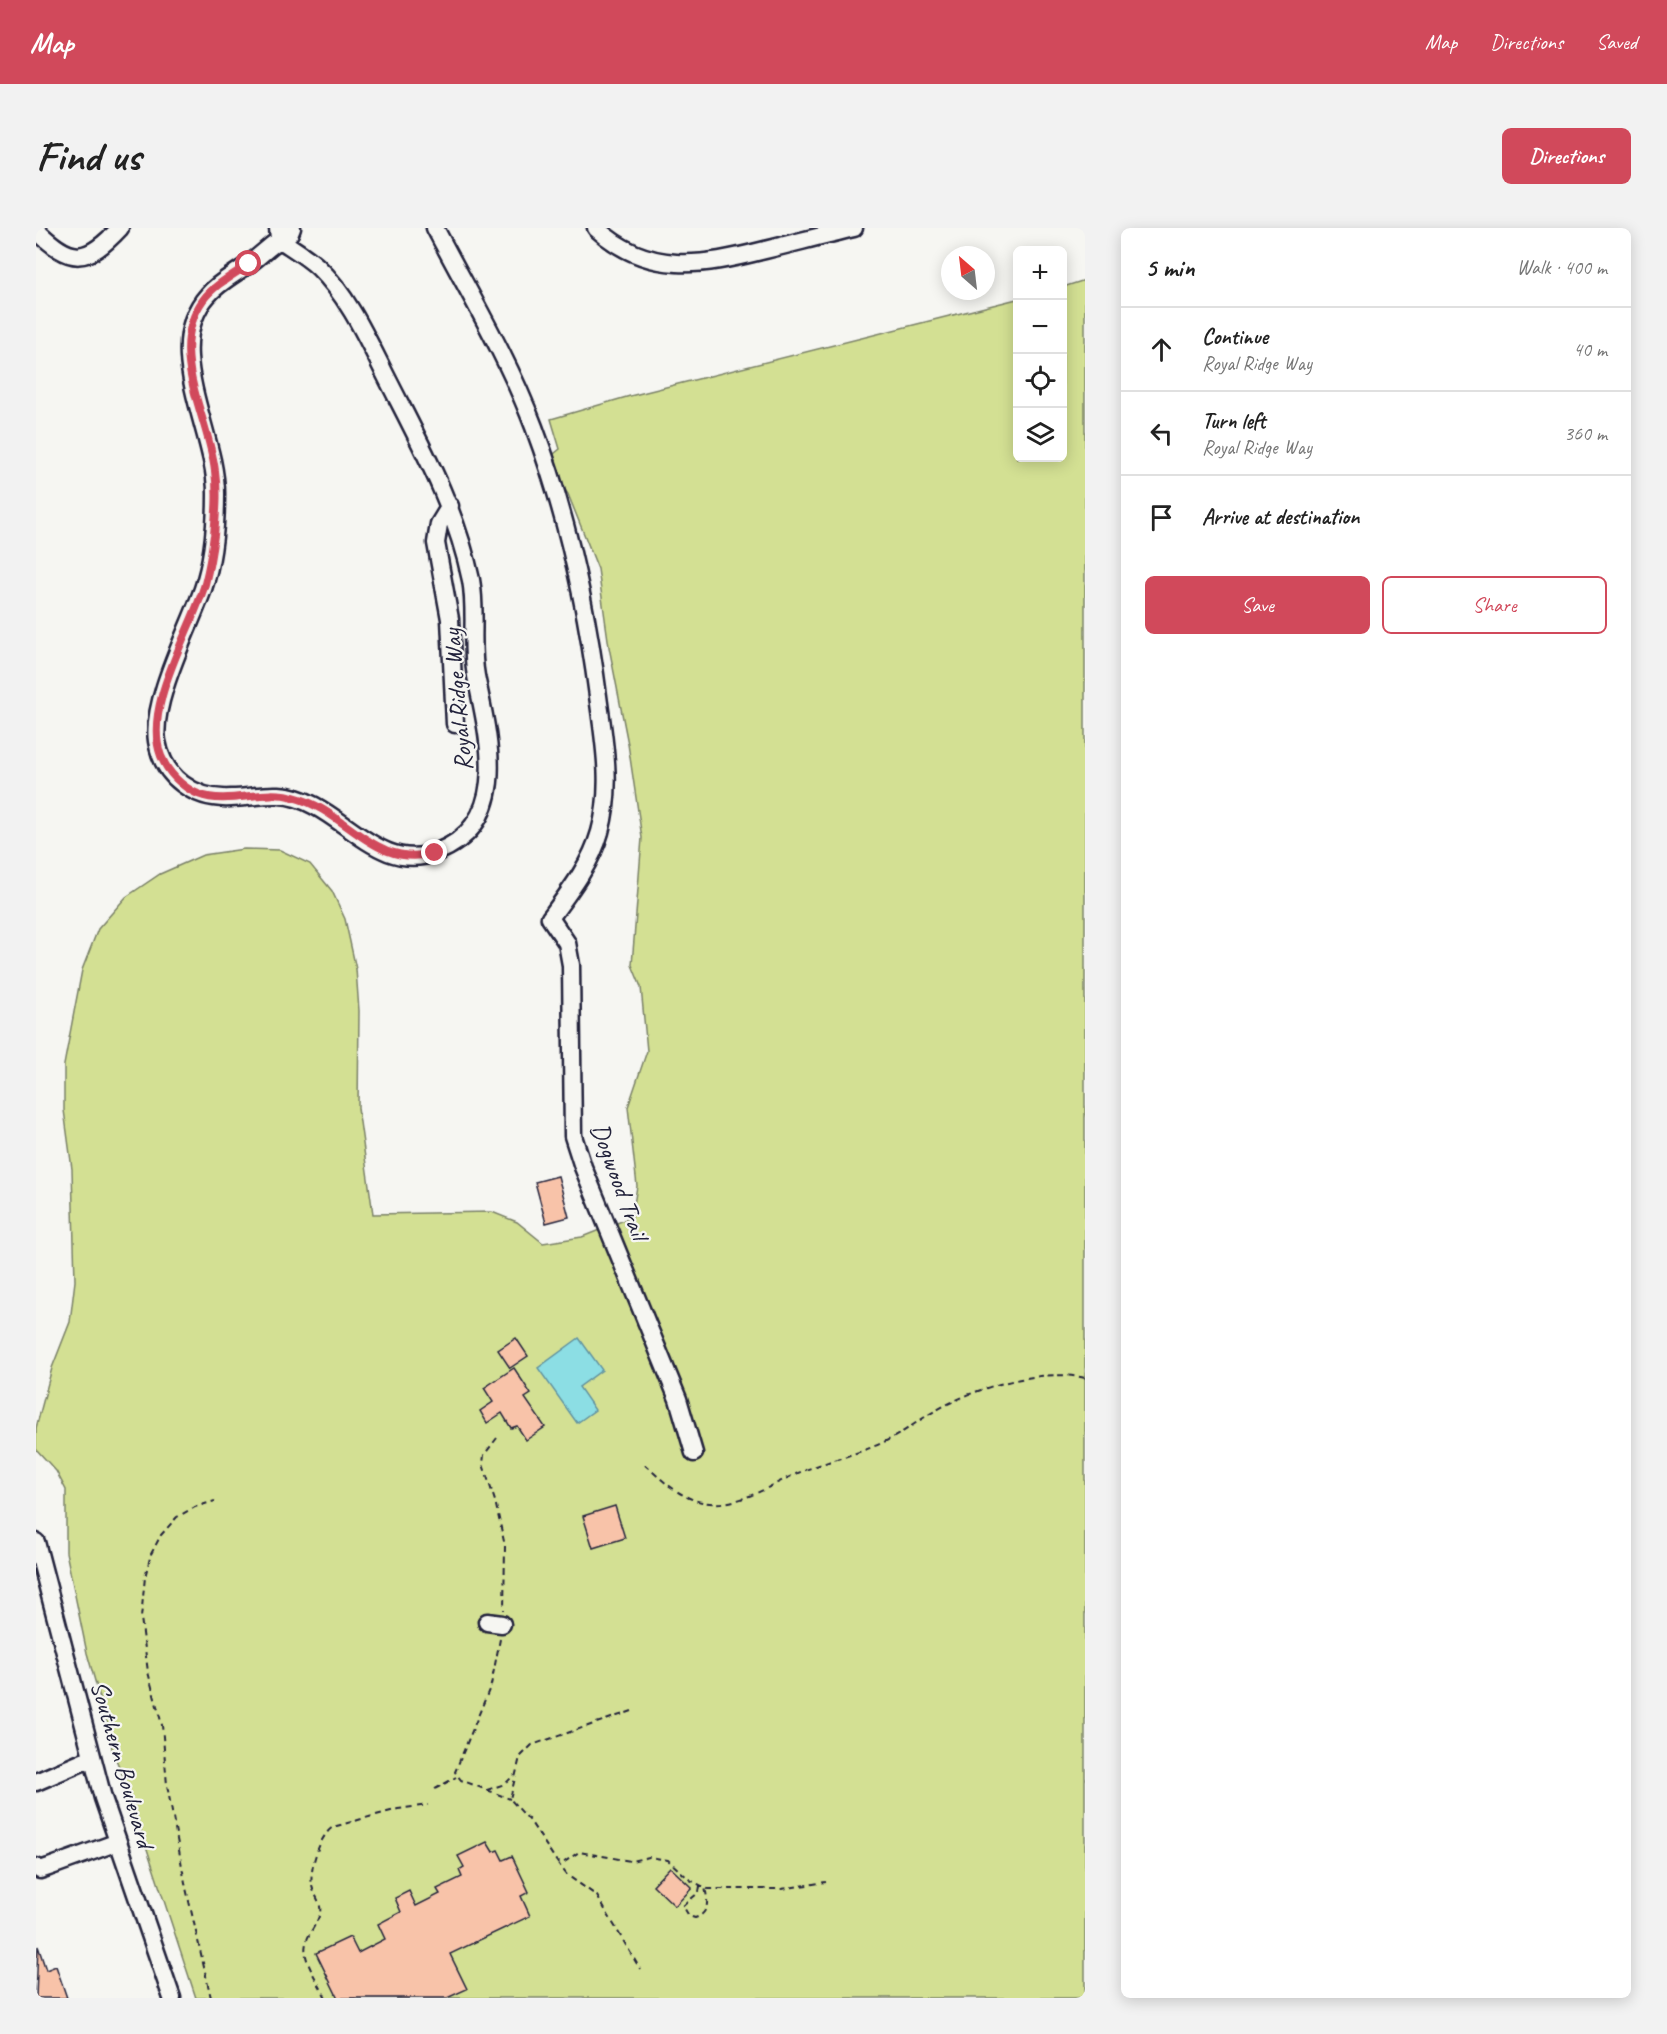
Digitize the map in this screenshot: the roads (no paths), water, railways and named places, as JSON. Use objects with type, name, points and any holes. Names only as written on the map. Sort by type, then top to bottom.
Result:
[{"type":"street","points":[[36,230],[61,253],[74,257],[93,253],[120,228]]},
{"type":"street","name":"Dogwood Trail","points":[[435,228],[483,319],[534,426],[565,520],[582,588],[605,751],[607,793],[600,834],[592,854],[550,918],[567,943],[571,965],[573,1136],[583,1167],[678,1399],[694,1454]]},
{"type":"street","points":[[596,228],[621,248],[637,255],[690,265],[717,262],[854,228]]},
{"type":"street","name":"Royal Ridge Way","points":[[283,232],[344,299],[369,343],[450,506],[474,599],[475,671],[489,731],[491,764],[486,796],[476,820],[464,836],[435,853],[421,857],[394,855],[374,846],[344,823],[312,804],[292,796],[213,798],[200,795],[177,780],[161,755],[157,741],[157,717],[210,562],[216,494],[209,441],[192,376],[190,330],[194,316],[210,291],[249,264],[283,232]]},
{"type":"street","points":[[450,506],[439,524],[436,543],[450,619],[455,724]]},
{"type":"street","name":"Southern Boulevard","points":[[36,1542],[92,1758],[118,1842],[172,1998]]},
{"type":"street","points":[[36,1782],[92,1758]]},
{"type":"street","points":[[36,1867],[40,1870],[49,1868],[118,1842]]},
{"type":"water","points":[[579,1338],[602,1370],[579,1387],[595,1410],[577,1423],[538,1368]]}]
